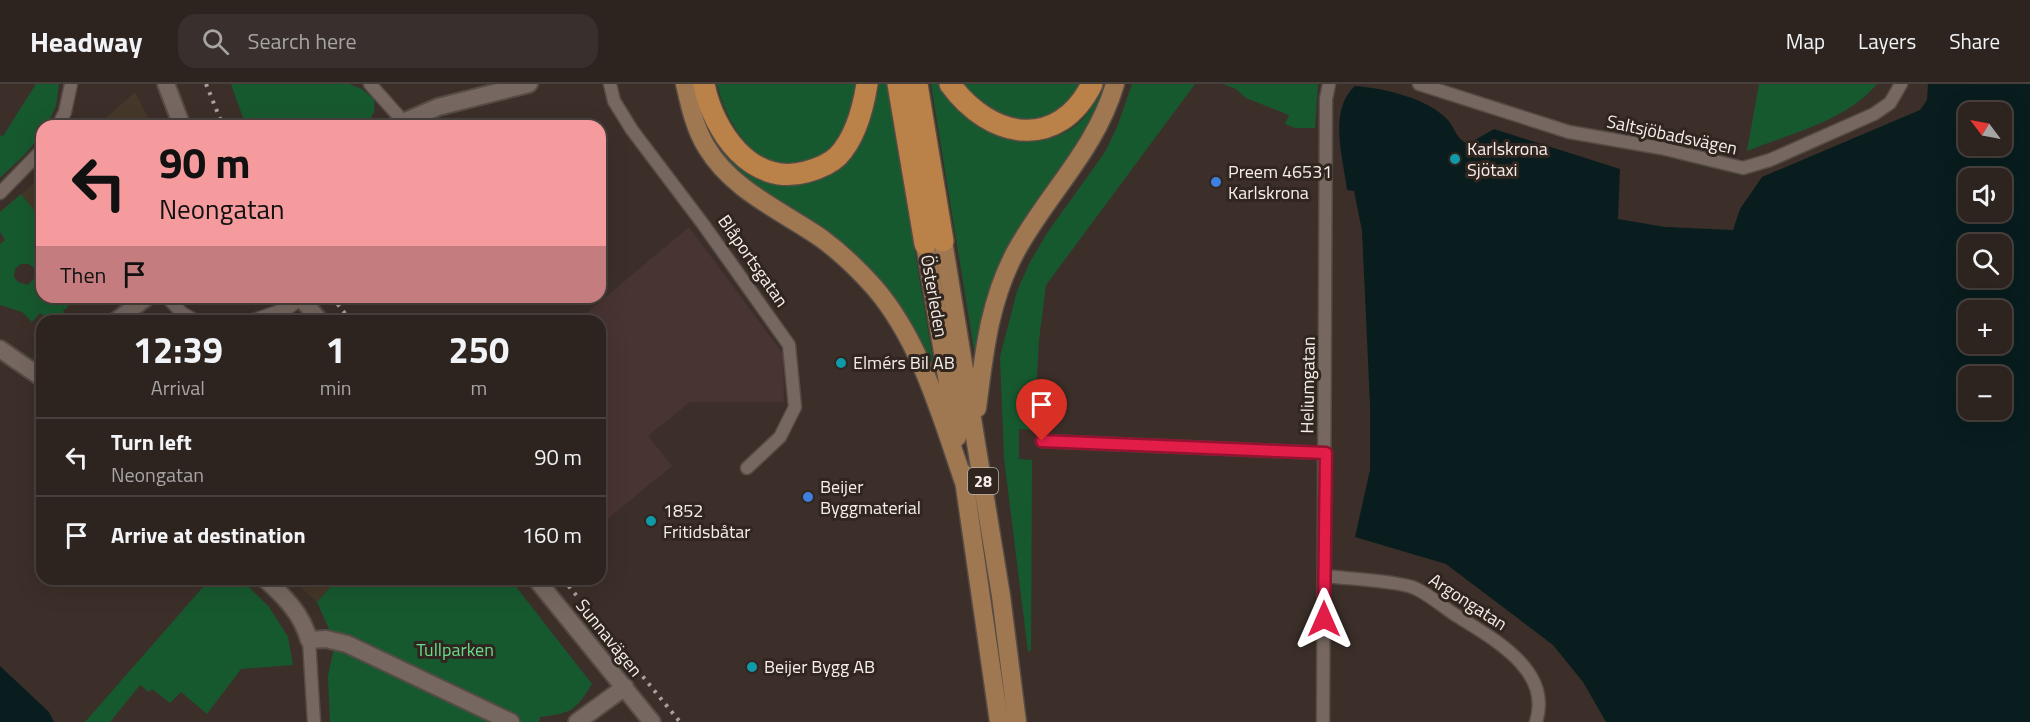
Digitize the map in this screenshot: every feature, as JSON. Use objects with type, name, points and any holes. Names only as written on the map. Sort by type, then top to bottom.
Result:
[{"type":"highway","points":[[704,84],[720,130],[747,160],[771,171],[798,174],[818,169],[838,156],[853,135],[867,84]]},
{"type":"highway","name":"Österleden","points":[[898,84],[934,242]]},
{"type":"highway","name":"Österleden","points":[[917,84],[934,242]]},
{"type":"highway","points":[[950,84],[979,115],[1006,128],[1021,131],[1052,126],[1066,118],[1078,106],[1092,84]]},
{"type":"main road","points":[[685,84],[700,135],[719,165],[752,193],[840,253],[864,276],[888,306],[933,394],[965,484]]},
{"type":"main road","points":[[975,431],[986,338],[995,299],[1026,234],[1093,137],[1115,84]]},
{"type":"main road","name":"Österleden","points":[[934,242],[999,722]]},
{"type":"main road","name":"Österleden","points":[[934,242],[975,431],[1001,596],[1017,722]]},
{"type":"street","points":[[61,120],[71,84]]},
{"type":"street","points":[[166,84],[180,120]]},
{"type":"street","points":[[370,84],[396,120]]},
{"type":"street","points":[[408,120],[438,107],[529,84]]},
{"type":"street","name":"Blåportsgatan","points":[[610,84],[614,101],[632,130],[703,224],[789,345],[795,406],[780,437],[747,468]]},
{"type":"street","name":"Heliumgatan","points":[[1323,722],[1326,99],[1329,84]]},
{"type":"street","name":"Saltsjöbadsvägen","points":[[1419,84],[1569,132],[1661,148],[1743,168],[1770,160],[1874,114],[1890,103],[1901,84]]},
{"type":"street","points":[[0,193],[36,156]]},
{"type":"street","points":[[124,315],[139,303]]},
{"type":"street","points":[[173,303],[186,315]]},
{"type":"street","points":[[268,315],[288,308],[294,303]]},
{"type":"street","points":[[305,303],[315,315]]},
{"type":"street","points":[[0,349],[36,374]]},
{"type":"street","points":[[1042,441],[1326,453]]},
{"type":"street","name":"Argongatan","points":[[1325,576],[1413,587],[1497,641],[1521,660],[1536,685],[1541,707],[1536,722]]},
{"type":"street","points":[[271,585],[293,608],[305,627],[309,640],[314,722]]},
{"type":"street","name":"Sunnavägen","points":[[541,585],[652,722]]},
{"type":"street","points":[[309,640],[326,639],[347,644],[511,722]]},
{"type":"street","points":[[577,722],[625,687]]},
{"type":"shaded area","points":[[135,92],[149,120],[104,120]]},
{"type":"shaded area","points":[[36,181],[36,213],[21,195]]},
{"type":"shaded area","points":[[689,227],[783,354],[784,402],[690,402],[648,436],[672,466],[606,520],[606,315],[584,315],[598,303],[606,303],[606,297]]},
{"type":"shaded area","points":[[298,585],[332,585],[317,602]]},
{"type":"green space","points":[[36,84],[59,84],[56,106],[49,120],[36,120],[36,141],[0,178],[0,135],[3,136]]},
{"type":"green space","points":[[231,84],[349,84],[362,89],[374,99],[374,112],[368,120],[244,120]]},
{"type":"green space","points":[[698,84],[758,177],[783,183],[806,183],[825,177],[842,165],[866,130],[879,84],[887,84],[936,378],[901,311],[723,161],[701,122]]},
{"type":"green space","points":[[717,84],[858,84],[847,123],[835,144],[816,158],[791,165],[775,163],[761,156],[748,145],[729,116]]},
{"type":"green space","points":[[931,84],[938,84],[965,116],[983,128],[1024,141],[1045,140],[1064,133],[1086,116],[1103,84],[1109,84],[1095,119],[992,285],[984,304],[975,356]]},
{"type":"green space","points":[[963,84],[1081,84],[1069,101],[1056,112],[1040,118],[1023,119],[991,108]]},
{"type":"green space","points":[[1132,84],[1195,84],[1046,285],[1039,340],[1034,430],[1019,429],[1019,459],[1032,460],[1031,650],[1028,652],[1004,458],[1000,357],[1017,291],[1029,264],[1047,233],[1105,152],[1117,127]]},
{"type":"green space","points":[[1223,84],[1318,84],[1315,128],[1295,128],[1285,124],[1289,115],[1246,98],[1236,89]]},
{"type":"green space","points":[[1759,84],[1877,84],[1850,108],[1834,117],[1747,151]]},
{"type":"green space","points":[[21,194],[36,213],[36,276],[36,303],[72,303],[63,311],[66,315],[40,313],[32,322],[22,312],[0,305],[0,244],[5,240],[0,232],[0,212]],"holes":[[[21,264],[29,264],[35,269],[36,276],[28,285],[18,282],[14,277],[15,269]]]},
{"type":"green space","points":[[205,585],[247,585],[269,607],[288,637],[293,665],[241,669],[207,714],[181,692],[170,703],[152,689],[149,692],[140,685],[110,722],[85,722]]},
{"type":"green space","name":"Tullparken","points":[[332,585],[515,585],[592,684],[572,709],[540,717],[539,722],[330,722],[328,676],[335,643],[317,602]]},
{"type":"water","points":[[1928,84],[2030,84],[2030,722],[1606,722],[1583,682],[1553,645],[1446,564],[1355,537],[1370,470],[1370,404],[1362,231],[1354,191],[1347,190],[1339,135],[1342,108],[1347,96],[1355,86],[1404,95],[1428,105],[1447,119],[1458,136],[1468,144],[1494,129],[1620,169],[1618,219],[1665,227],[1733,230],[1740,209],[1762,177],[1920,110],[1927,100]]},
{"type":"water","points":[[0,666],[49,712],[54,722],[0,722]]},
{"type":"railway","points":[[206,84],[221,120]]},
{"type":"railway","points":[[337,303],[346,315]]},
{"type":"railway","points":[[568,585],[680,722]]},
{"type":"place","name":"Karlskrona Sjötaxi","points":[[1455,159]]},
{"type":"place","name":"Preem 46531 Karlskrona","points":[[1216,182]]},
{"type":"place","name":"Elmérs Bil AB","points":[[841,363]]},
{"type":"place","name":"Beijer Byggmaterial","points":[[808,497]]},
{"type":"place","name":"1852 Fritidsbåtar","points":[[651,521]]},
{"type":"place","name":"Beijer Bygg AB","points":[[752,667]]},
{"type":"route","points":[[1042,441],[1326,453],[1324,619]]}]
